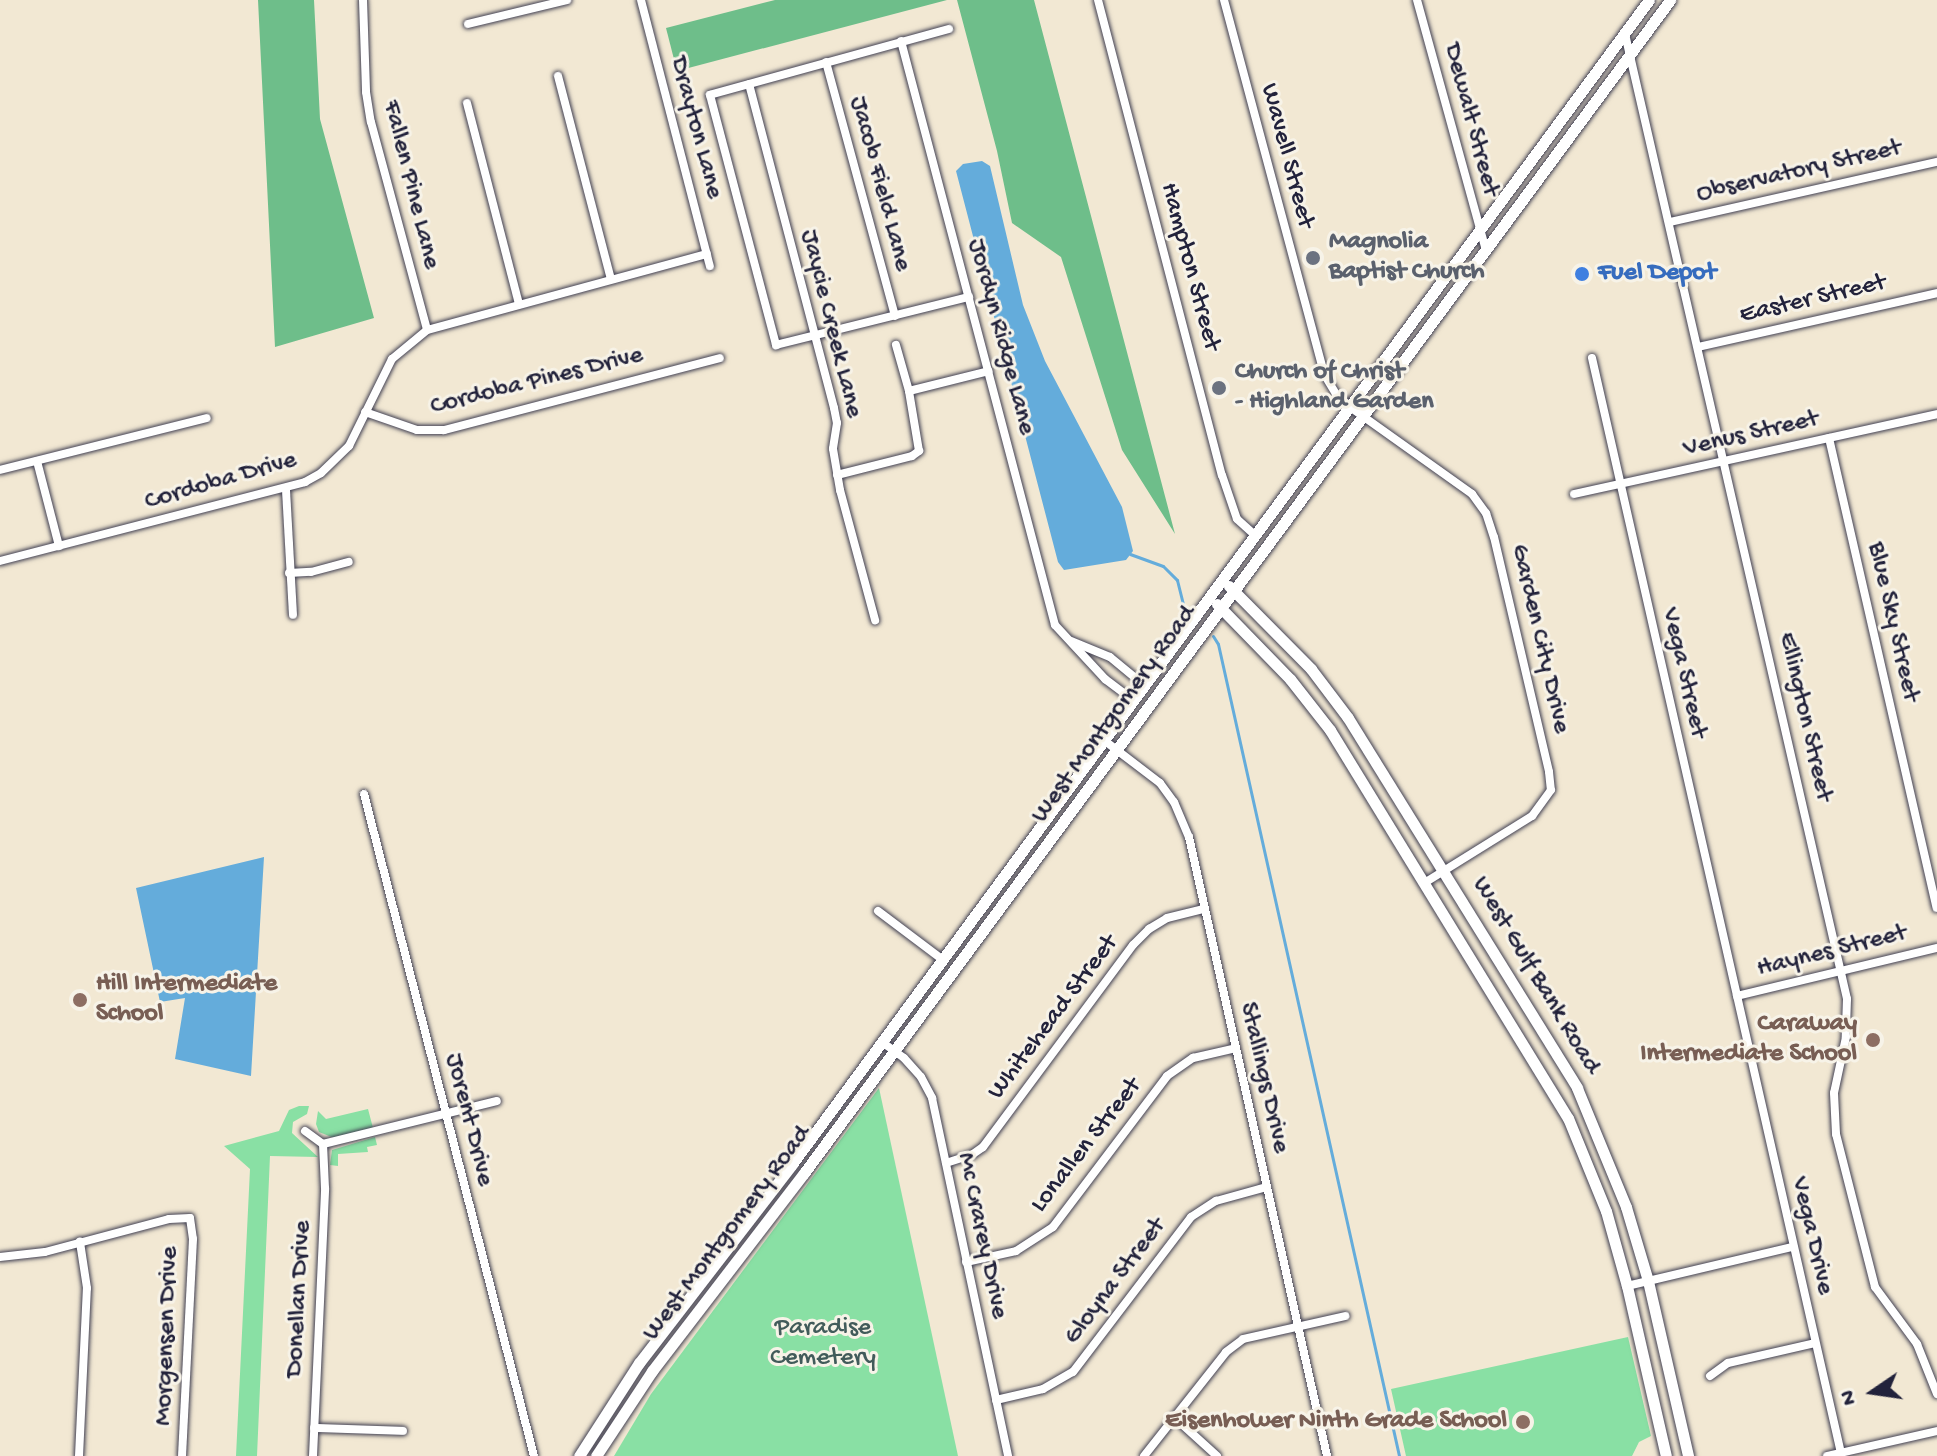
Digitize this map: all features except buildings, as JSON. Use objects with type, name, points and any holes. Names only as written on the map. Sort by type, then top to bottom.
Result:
[{"type":"main road","name":"West Montgomery Road","points":[[579,1456],[639,1363],[943,960],[1649,0]]},
{"type":"main road","name":"West Montgomery Road","points":[[596,1456],[652,1371],[894,1051],[1670,0]]},
{"type":"main road","name":"West Gulf Bank Road","points":[[1223,581],[1311,669],[1348,718],[1566,1068],[1597,1131],[1626,1207],[1648,1281],[1688,1456]]},
{"type":"main road","name":"West Gulf Bank Road","points":[[1211,598],[1290,679],[1330,730],[1553,1090],[1578,1140],[1606,1211],[1627,1286],[1664,1450]]},
{"type":"main road","points":[[1330,730],[1348,718]]},
{"type":"main road","points":[[1503,1008],[1523,995]]},
{"type":"main road","points":[[1578,1140],[1597,1131]]},
{"type":"main road","points":[[1664,1450],[1684,1438]]},
{"type":"street","name":"Fallen Pine Lane","points":[[363,0],[366,92],[371,122],[427,330]]},
{"type":"street","points":[[468,24],[567,0]]},
{"type":"street","name":"Drayton Lane","points":[[641,0],[710,266]]},
{"type":"street","name":"Hampton Street","points":[[1098,0],[1226,486],[1237,519],[1256,536]]},
{"type":"street","name":"Wavell Street","points":[[1224,0],[1324,374],[1336,394],[1350,407]]},
{"type":"street","name":"Dewalt Street","points":[[1417,0],[1486,250]]},
{"type":"street","points":[[949,29],[710,95],[776,345],[969,297]]},
{"type":"street","name":"Ellington Street","points":[[1625,34],[1726,462],[1840,970],[1848,1020],[1834,1093],[1836,1134],[1875,1287],[1917,1344],[1937,1394]]},
{"type":"street","name":"Jordyn Ridge Lane","points":[[901,41],[1055,625],[1105,679],[1134,701]]},
{"type":"street","name":"Jacob Field Lane","points":[[826,62],[895,316]]},
{"type":"street","points":[[558,76],[611,279]]},
{"type":"street","name":"Jaycie Creek Lane","points":[[749,84],[837,423],[833,449],[837,475],[875,620]]},
{"type":"street","points":[[467,103],[519,304]]},
{"type":"street","name":"Observatory Street","points":[[1670,222],[1937,162]]},
{"type":"street","name":"Cordoba Drive","points":[[0,561],[286,490],[321,473],[349,446],[392,359],[427,330],[707,254]]},
{"type":"street","name":"Easter Street","points":[[1698,347],[1937,293]]},
{"type":"street","points":[[837,475],[912,456],[919,451],[909,391],[896,345]]},
{"type":"street","name":"Cordoba Pines Drive","points":[[365,412],[417,430],[444,430],[720,358]]},
{"type":"street","name":"Vega Street","points":[[1592,358],[1743,1029]]},
{"type":"street","points":[[909,391],[989,371]]},
{"type":"street","name":"Garden City Drive","points":[[1350,407],[1472,494],[1486,513],[1549,772],[1551,790],[1532,816],[1426,882]]},
{"type":"street","name":"Venus Street","points":[[1574,494],[1937,414]]},
{"type":"street","points":[[0,470],[207,418]]},
{"type":"street","name":"Blue Sky Street","points":[[1829,438],[1937,908]]},
{"type":"street","points":[[37,461],[59,546]]},
{"type":"street","points":[[286,490],[293,615]]},
{"type":"street","points":[[289,573],[311,572],[349,562]]},
{"type":"street","points":[[1068,640],[1110,657],[1145,686]]},
{"type":"street","name":"Stallings Drive","points":[[1105,741],[1160,783],[1174,802],[1189,837],[1327,1456]]},
{"type":"street","name":"Jorent Drive","points":[[364,794],[534,1456]]},
{"type":"street","name":"Whitehead Street","points":[[946,1163],[973,1154],[983,1147],[1141,937],[1167,918],[1204,909]]},
{"type":"street","points":[[878,911],[943,960]]},
{"type":"street","name":"Haynes Street","points":[[1737,996],[1937,948]]},
{"type":"street","name":"Vega Drive","points":[[1743,1029],[1841,1453]]},
{"type":"street","name":"Mc Crarey Drive","points":[[882,1042],[921,1077],[932,1098],[1008,1456]]},
{"type":"street","name":"Lonallen Street","points":[[966,1262],[1016,1251],[1053,1227],[1167,1076],[1193,1058],[1236,1048]]},
{"type":"street","points":[[305,1131],[323,1144],[497,1101]]},
{"type":"street","name":"Donellan Drive","points":[[313,1456],[325,1188],[323,1144]]},
{"type":"street","name":"Gloyna Street","points":[[996,1400],[1043,1389],[1073,1372],[1191,1217],[1216,1201],[1267,1187]]},
{"type":"street","name":"Morgensen Drive","points":[[80,1242],[169,1219],[190,1218],[193,1239],[182,1456]]},
{"type":"street","points":[[0,1257],[45,1252],[80,1242],[87,1288],[79,1456]]},
{"type":"street","points":[[1627,1286],[1792,1247]]},
{"type":"street","points":[[1144,1456],[1243,1339],[1345,1316]]},
{"type":"street","points":[[1710,1376],[1728,1363],[1815,1343]]},
{"type":"street","points":[[1174,1417],[1217,1456]]},
{"type":"street","points":[[314,1428],[403,1431]]},
{"type":"street","points":[[1827,1456],[1937,1431]]},
{"type":"green space","points":[[258,0],[314,0],[320,119],[374,318],[275,347]]},
{"type":"green space","points":[[775,0],[947,0],[677,71],[666,28]]},
{"type":"green space","points":[[957,0],[1034,0],[1175,534],[1122,450],[1061,257],[1012,223],[997,151]]},
{"type":"green space","name":"Paradise Cemetery","points":[[879,1088],[958,1456],[614,1456],[651,1394]]},
{"type":"green space","points":[[309,1106],[307,1114],[293,1122],[292,1133],[318,1157],[270,1156],[257,1456],[236,1456],[250,1169],[224,1146],[279,1131],[289,1110]]},
{"type":"green space","points":[[368,1109],[373,1128],[334,1138],[319,1132],[316,1124],[318,1111],[326,1119]]},
{"type":"green space","points":[[375,1137],[377,1145],[367,1147],[368,1152],[338,1154],[338,1166],[330,1165],[332,1150]]},
{"type":"green space","name":"Eisenhower Ninth Grade School","points":[[1628,1337],[1651,1436],[1639,1442],[1632,1456],[1406,1456],[1391,1389]]},
{"type":"water","points":[[982,161],[990,166],[1023,305],[1045,361],[1122,507],[1133,551],[1126,560],[1064,570],[1058,562],[956,171],[963,164]]},
{"type":"water","points":[[264,857],[251,1076],[175,1059],[185,998],[160,1002],[136,888]]},
{"type":"waterway","points":[[1130,554],[1163,566],[1177,580],[1185,613]]},
{"type":"waterway","points":[[1213,636],[1218,644],[1399,1456]]},
{"type":"place","name":"Magnolia Baptist Church","points":[[1313,258]]},
{"type":"place","name":"Fuel Depot","points":[[1582,274]]},
{"type":"place","name":"Church of Christ - Highland Garden","points":[[1219,388]]},
{"type":"place","name":"Hill Intermediate School","points":[[80,1000]]},
{"type":"place","name":"Caraway Intermediate School","points":[[1873,1040]]},
{"type":"place","name":"Eisenhower Ninth Grade School","points":[[1523,1422]]}]
